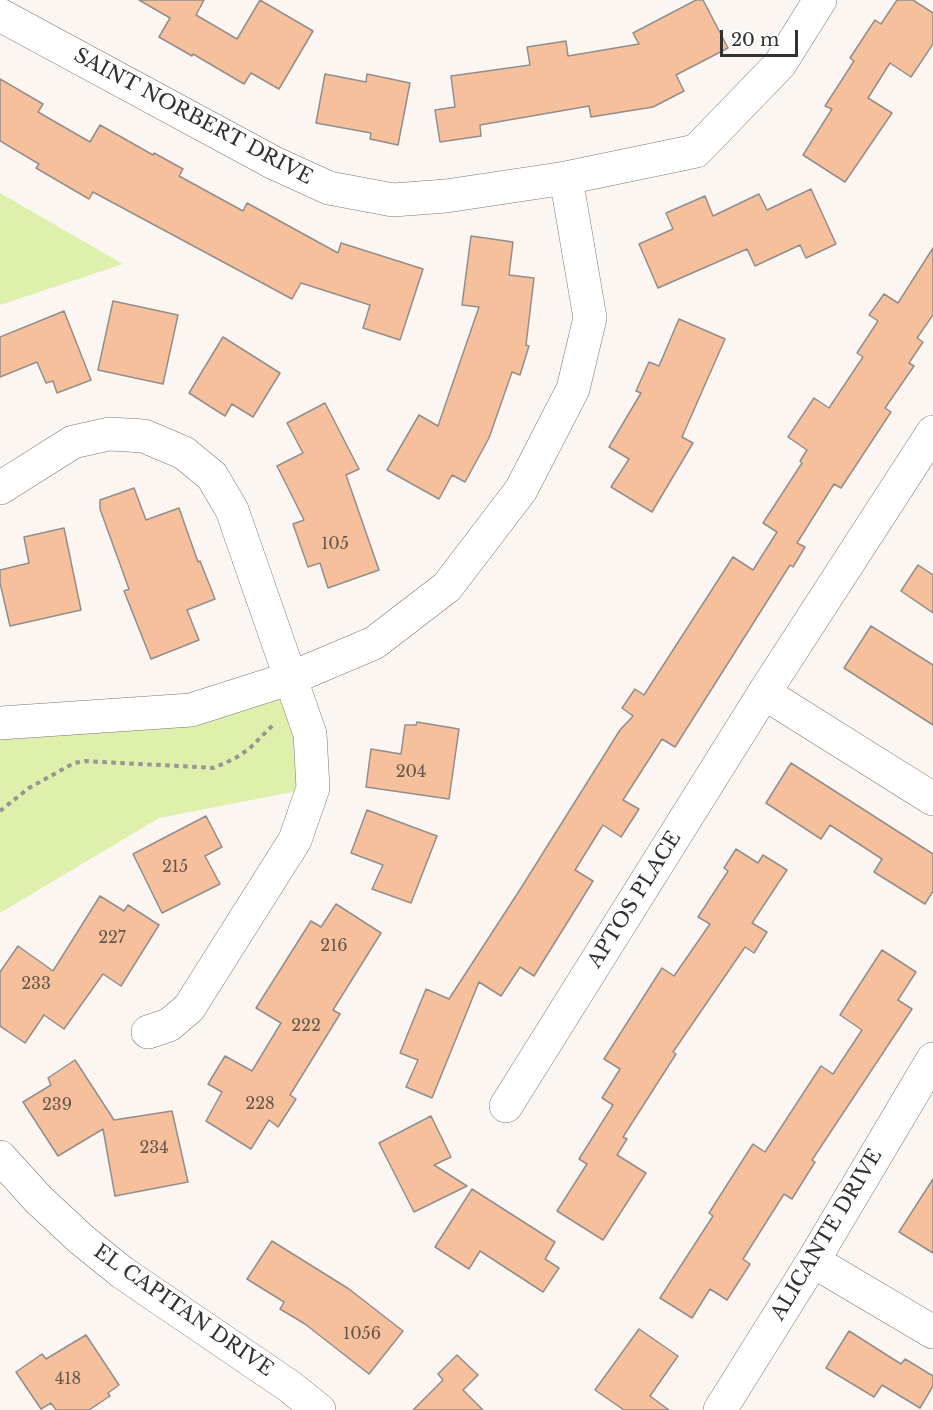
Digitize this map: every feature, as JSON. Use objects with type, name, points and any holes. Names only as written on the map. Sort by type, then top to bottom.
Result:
[{"type":"street","name":"SAINT NORBERT DRIVE","points":[[0,15],[274,163],[328,188],[393,200],[446,196],[566,178],[696,151],[780,64],[820,0]]},
{"type":"street","points":[[0,723],[191,710],[291,678],[374,643],[447,587],[521,490],[573,389],[590,318],[566,178]]},
{"type":"street","name":"APTOS PLACE","points":[[506,1106],[764,693],[933,432]]},
{"type":"street","points":[[0,488],[74,442],[109,434],[144,436],[184,453],[212,476],[232,510],[310,734],[313,788],[295,840],[189,1008],[169,1024],[148,1032]]},
{"type":"street","points":[[764,693],[933,799]]},
{"type":"street","name":"ALICANTE DRIVE","points":[[720,1410],[813,1261],[933,1059]]},
{"type":"street","name":"EL CAPITAN DRIVE","points":[[0,1157],[53,1213],[115,1267],[170,1307],[289,1386],[319,1410]]},
{"type":"street","points":[[813,1261],[933,1332]]},
{"type":"path","points":[[0,810],[29,788],[74,763],[86,761],[213,768],[234,759],[249,749],[269,731],[279,717]]},
{"type":"green space","points":[[0,193],[123,264],[0,305]]},
{"type":"green space","points":[[291,678],[313,788],[159,818],[0,913],[0,723]]},
{"type":"building","points":[[139,0],[204,0],[196,15],[237,39],[260,0],[313,31],[279,89],[251,73],[244,84],[159,37],[170,18]]},
{"type":"building","points":[[696,0],[703,0],[728,48],[676,75],[684,91],[653,107],[591,117],[589,106],[480,125],[481,136],[440,142],[435,110],[455,107],[451,76],[530,65],[527,47],[566,41],[568,56],[639,44],[633,33]]},
{"type":"building","points":[[897,0],[913,0],[933,13],[933,44],[911,77],[890,63],[868,98],[892,113],[845,182],[803,155],[832,109],[825,106],[854,61],[850,58],[875,20],[881,24]]},
{"type":"building","points":[[325,74],[366,82],[367,74],[410,83],[398,145],[370,139],[371,133],[316,123]]},
{"type":"building","points":[[0,79],[43,104],[38,112],[90,142],[100,125],[183,169],[179,176],[243,211],[247,203],[338,253],[341,243],[423,269],[400,340],[363,328],[370,305],[301,283],[292,299],[93,192],[89,199],[36,168],[39,164],[0,141]]},
{"type":"building","points":[[811,189],[836,244],[806,258],[800,245],[755,266],[747,249],[658,288],[639,244],[673,229],[666,213],[705,196],[713,216],[759,194],[767,210]]},
{"type":"building","points":[[471,236],[513,242],[509,275],[534,278],[526,345],[529,346],[520,375],[512,372],[489,438],[465,482],[452,475],[439,499],[387,470],[419,415],[438,426],[479,307],[462,305]]},
{"type":"building","points":[[933,248],[933,315],[917,338],[923,342],[909,363],[914,366],[885,408],[891,412],[841,488],[834,484],[797,543],[805,547],[793,567],[790,565],[675,747],[662,739],[623,800],[639,809],[621,837],[603,825],[575,870],[593,881],[534,976],[520,967],[501,996],[479,982],[432,1098],[406,1087],[418,1060],[400,1053],[426,989],[449,999],[620,730],[633,716],[622,708],[635,689],[644,695],[733,557],[753,570],[777,532],[763,523],[802,463],[800,461],[807,450],[788,437],[814,398],[829,408],[863,357],[857,353],[878,321],[869,315],[884,294],[898,303]]},
{"type":"building","points":[[113,301],[178,315],[163,384],[98,370]]},
{"type":"building","points":[[64,311],[91,380],[57,393],[53,381],[46,383],[37,362],[0,377],[0,337]]},
{"type":"building","points":[[679,319],[725,339],[682,437],[693,443],[652,512],[611,487],[629,459],[609,447],[641,393],[636,391],[649,362],[659,366]]},
{"type":"building","points":[[223,337],[280,373],[253,417],[232,404],[225,416],[189,393]]},
{"type":"building","points":[[325,403],[359,469],[346,475],[379,570],[328,588],[320,563],[308,567],[293,524],[304,520],[277,466],[303,453],[287,423]]},
{"type":"building","points":[[134,488],[146,520],[179,508],[198,562],[200,561],[215,599],[187,610],[199,640],[151,659],[124,591],[129,589],[100,509],[100,500]]},
{"type":"building","points":[[64,528],[81,610],[10,626],[0,583],[0,570],[29,563],[24,537]]},
{"type":"building","points":[[918,565],[933,575],[933,613],[901,591]]},
{"type":"building","points":[[871,626],[933,665],[933,725],[844,668]]},
{"type":"building","points":[[417,722],[459,729],[449,799],[366,787],[371,749],[401,754],[405,725],[416,725]]},
{"type":"building","points":[[791,763],[933,854],[933,891],[925,904],[874,872],[882,859],[830,825],[821,839],[766,803]]},
{"type":"building","points":[[367,810],[437,836],[411,903],[372,889],[383,865],[351,853]]},
{"type":"building","points":[[206,816],[222,847],[205,856],[220,884],[162,913],[133,854]]},
{"type":"building","points":[[736,849],[758,863],[763,855],[787,870],[752,923],[767,932],[754,953],[745,947],[673,1052],[676,1054],[623,1137],[627,1139],[617,1155],[646,1173],[603,1240],[557,1211],[587,1164],[579,1159],[613,1105],[602,1098],[620,1069],[604,1059],[662,968],[674,976],[710,924],[698,917],[728,871],[724,868]]},
{"type":"building","points":[[100,896],[124,911],[128,905],[159,925],[121,986],[103,974],[64,1029],[44,1015],[25,1043],[0,1026],[0,972],[18,946],[53,971]]},
{"type":"building","points":[[336,904],[381,933],[333,1010],[340,1014],[290,1095],[296,1099],[278,1127],[269,1120],[251,1149],[206,1121],[222,1092],[208,1084],[225,1056],[252,1071],[281,1023],[256,1008],[311,921],[321,927]]},
{"type":"building","points":[[882,950],[916,972],[898,1000],[912,1009],[812,1160],[815,1162],[792,1199],[784,1194],[743,1259],[750,1264],[727,1300],[710,1289],[692,1318],[660,1298],[713,1216],[709,1213],[753,1144],[765,1152],[821,1066],[833,1074],[862,1030],[840,1015]]},
{"type":"building","points":[[75,1060],[114,1120],[172,1111],[188,1182],[115,1196],[103,1129],[58,1156],[23,1102],[51,1085],[48,1078]]},
{"type":"building","points":[[431,1116],[451,1157],[434,1165],[467,1186],[414,1212],[379,1143]]},
{"type":"building","points":[[933,1179],[933,1253],[899,1232]]},
{"type":"building","points":[[472,1189],[555,1242],[545,1259],[559,1268],[543,1292],[480,1251],[469,1269],[435,1247]]},
{"type":"building","points":[[272,1241],[349,1289],[403,1331],[369,1374],[305,1324],[280,1309],[284,1302],[247,1279]]},
{"type":"building","points":[[639,1329],[678,1356],[650,1396],[669,1410],[624,1410],[595,1390]]},
{"type":"building","points":[[849,1331],[901,1364],[905,1359],[933,1376],[933,1386],[920,1408],[882,1385],[874,1397],[826,1368]]},
{"type":"building","points":[[86,1335],[119,1385],[108,1393],[110,1396],[89,1410],[56,1410],[51,1403],[41,1409],[16,1372],[42,1354],[46,1359]]},
{"type":"building","points":[[457,1355],[478,1375],[463,1390],[483,1410],[413,1410],[443,1380],[438,1374]]}]
